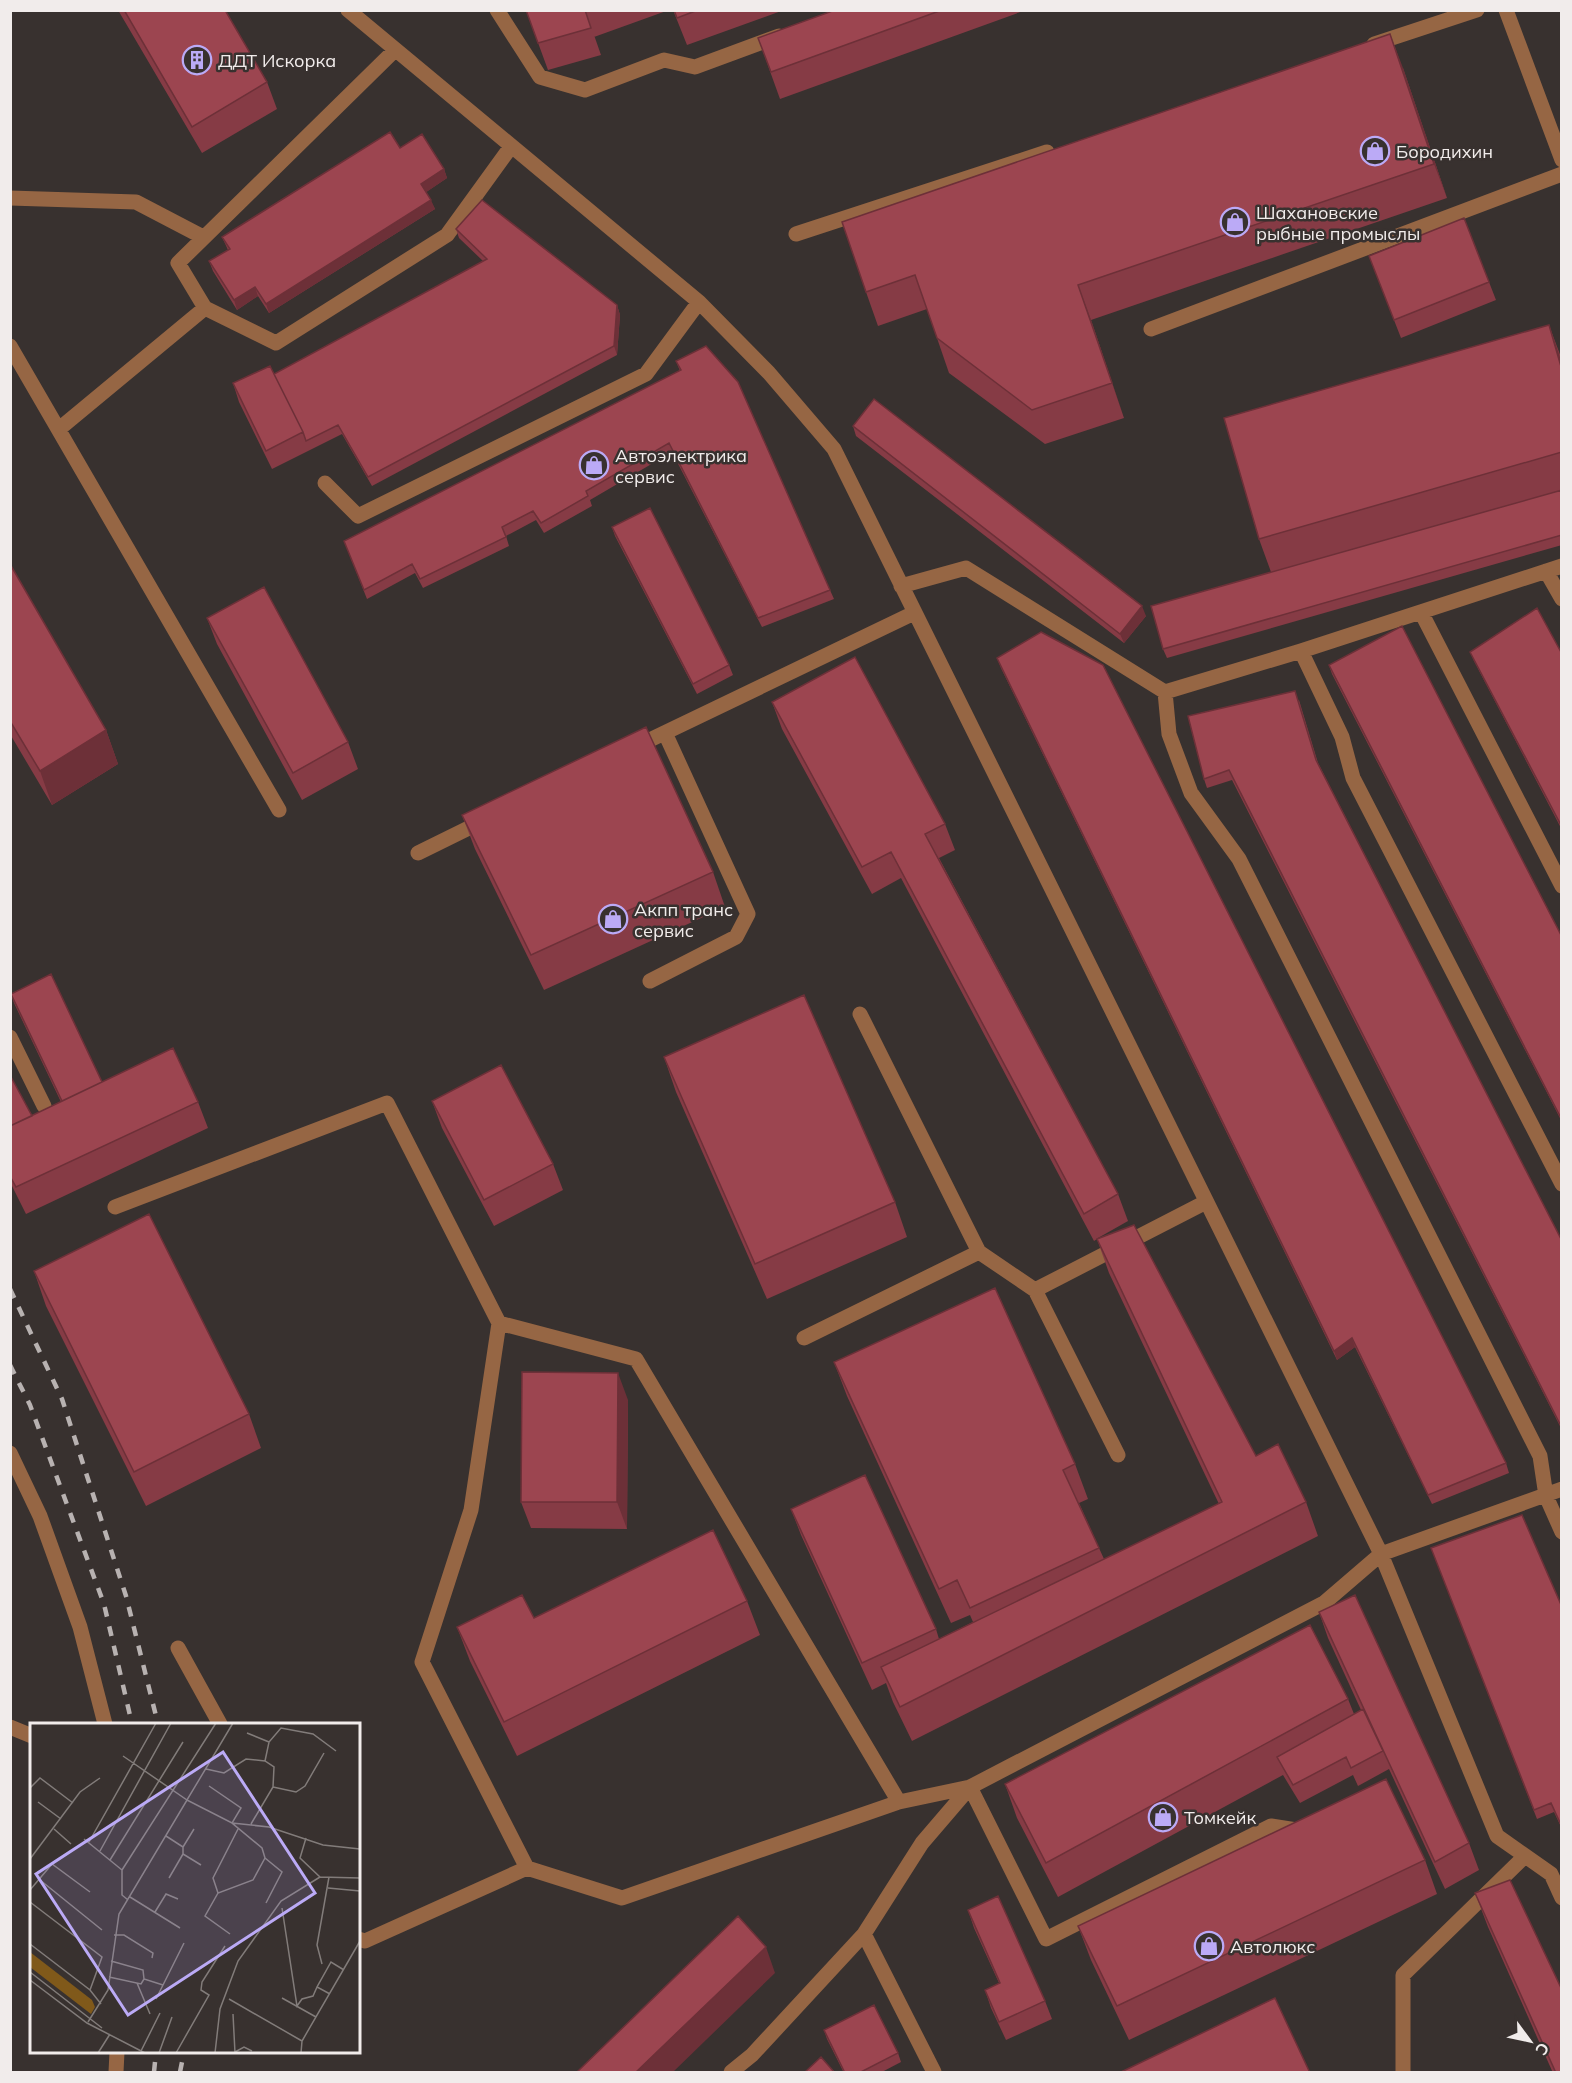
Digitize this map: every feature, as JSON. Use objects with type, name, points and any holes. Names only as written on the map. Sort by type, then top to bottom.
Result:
[{"type":"street","points":[[348,10],[510,148],[699,302],[769,373],[834,449],[1381,1554],[1497,1836],[1551,1875],[1562,1898]]},
{"type":"street","points":[[497,10],[540,77],[585,90],[664,60],[695,68],[794,31]]},
{"type":"street","points":[[1364,48],[1477,10]]},
{"type":"street","points":[[1506,10],[1562,160]]},
{"type":"street","points":[[395,50],[178,262],[205,308],[276,343],[447,235],[510,148]]},
{"type":"street","points":[[796,234],[1057,148]]},
{"type":"street","points":[[1151,329],[1562,174]]},
{"type":"street","points":[[10,198],[136,202],[203,237]]},
{"type":"street","points":[[325,483],[358,516],[646,374],[699,302]]},
{"type":"street","points":[[59,429],[205,308]]},
{"type":"street","points":[[10,346],[279,810]]},
{"type":"street","points":[[900,586],[966,568],[1165,692],[1301,651],[1562,566]]},
{"type":"street","points":[[1546,571],[1562,599]]},
{"type":"street","points":[[1421,612],[1562,886]]},
{"type":"street","points":[[622,754],[914,613]]},
{"type":"street","points":[[1301,651],[1342,737],[1353,778],[1562,1184]]},
{"type":"street","points":[[1165,692],[1169,734],[1191,793],[1239,859],[1535,1445],[1540,1456],[1546,1496],[1562,1532]]},
{"type":"street","points":[[650,981],[736,937],[748,914],[665,733]]},
{"type":"street","points":[[418,853],[504,811]]},
{"type":"street","points":[[860,1014],[979,1252],[1035,1290],[1118,1455]]},
{"type":"street","points":[[10,1037],[44,1106]]},
{"type":"street","points":[[115,1208],[387,1103],[499,1323],[471,1510],[422,1662],[527,1868]]},
{"type":"street","points":[[1035,1290],[1206,1202]]},
{"type":"street","points":[[804,1338],[979,1252]]},
{"type":"street","points":[[499,1323],[636,1359],[899,1802]]},
{"type":"street","points":[[10,1453],[40,1516],[80,1627],[104,1723]]},
{"type":"street","points":[[360,1940],[364,1941],[527,1868],[622,1898],[899,1802],[970,1787],[1324,1603],[1381,1554],[1562,1489]]},
{"type":"street","points":[[178,1648],[219,1723]]},
{"type":"street","points":[[10,1726],[30,1735]]},
{"type":"street","points":[[970,1787],[1046,1939],[1271,1826],[1300,1832],[1320,1823]]},
{"type":"street","points":[[731,2073],[752,2055],[864,1934],[922,1843],[970,1787]]},
{"type":"street","points":[[1403,2073],[1402,1975],[1525,1856]]},
{"type":"street","points":[[864,1934],[934,2073]]},
{"type":"street","points":[[116,2073],[117,2053]]},
{"type":"building","name":"ДДТ Искорка","points":[[124,10],[225,10],[267,82],[192,127]]},
{"type":"building","points":[[526,10],[585,10],[591,28],[538,43]]},
{"type":"building","points":[[674,10],[698,10],[677,18]]},
{"type":"building","points":[[835,10],[942,10],[771,72],[758,38]]},
{"type":"building","points":[[1390,34],[1434,164],[1078,285],[1112,383],[1032,410],[937,338],[915,275],[866,292],[842,222]]},
{"type":"building","points":[[390,132],[400,148],[422,134],[444,169],[421,184],[431,200],[266,304],[255,287],[234,300],[209,261],[230,249],[222,237]]},
{"type":"building","points":[[482,200],[617,305],[614,346],[368,477],[338,425],[306,441],[274,374],[487,259],[456,229]]},
{"type":"building","points":[[1464,218],[1489,282],[1394,320],[1369,256]]},
{"type":"building","points":[[1549,325],[1562,370],[1562,452],[1259,539],[1224,418]]},
{"type":"building","points":[[706,346],[738,382],[830,590],[758,618],[669,443],[586,491],[588,496],[541,523],[533,511],[502,527],[506,537],[420,579],[412,564],[364,590],[344,541],[681,370],[676,361]]},
{"type":"building","points":[[270,366],[303,432],[266,451],[233,383]]},
{"type":"building","points":[[874,399],[1142,606],[1120,634],[853,426]]},
{"type":"building","points":[[1562,490],[1562,535],[1163,649],[1151,606]]},
{"type":"building","points":[[650,508],[729,665],[693,684],[612,527]]},
{"type":"building","points":[[10,564],[106,730],[40,771],[10,721]]},
{"type":"building","points":[[264,587],[348,742],[293,773],[207,618]]},
{"type":"building","points":[[1537,608],[1562,654],[1562,827],[1470,652]]},
{"type":"building","points":[[1402,626],[1562,937],[1562,1120],[1329,665]]},
{"type":"building","points":[[1041,632],[1103,665],[1506,1463],[1428,1495],[1352,1338],[1334,1351],[997,658]]},
{"type":"building","points":[[855,657],[945,824],[925,834],[1118,1194],[1084,1214],[891,852],[862,867],[772,702]]},
{"type":"building","points":[[1295,691],[1316,760],[1562,1241],[1562,1428],[1229,770],[1204,779],[1188,716]]},
{"type":"building","points":[[646,727],[713,872],[531,955],[462,815]]},
{"type":"building","points":[[51,974],[102,1082],[62,1101],[11,994]]},
{"type":"building","points":[[804,995],[895,1202],[755,1264],[664,1057]]},
{"type":"building","points":[[173,1048],[198,1102],[16,1187],[10,1176],[10,1126]]},
{"type":"building","points":[[501,1065],[553,1164],[484,1200],[432,1101]]},
{"type":"building","points":[[10,1075],[32,1116],[10,1126]]},
{"type":"building","points":[[149,1214],[249,1414],[134,1472],[34,1271]]},
{"type":"building","points":[[1134,1225],[1256,1456],[1278,1444],[1306,1502],[900,1707],[881,1667],[1222,1502],[1097,1239]]},
{"type":"building","points":[[995,1288],[1075,1464],[1063,1470],[1099,1548],[970,1608],[957,1580],[939,1589],[834,1362]]},
{"type":"building","points":[[522,1372],[618,1373],[617,1502],[521,1502]]},
{"type":"building","points":[[865,1475],[936,1629],[862,1663],[791,1509]]},
{"type":"building","points":[[1522,1515],[1562,1607],[1562,1827],[1551,1803],[1534,1810],[1431,1548]]},
{"type":"building","points":[[713,1530],[747,1601],[504,1722],[457,1627],[522,1595],[534,1618]]},
{"type":"building","points":[[1355,1595],[1469,1843],[1435,1862],[1319,1612]]},
{"type":"building","points":[[1310,1625],[1348,1699],[1046,1863],[1005,1784]]},
{"type":"building","points":[[1363,1709],[1383,1751],[1351,1768],[1346,1757],[1293,1785],[1277,1757]]},
{"type":"building","points":[[1386,1779],[1425,1860],[1117,2006],[1078,1926]]},
{"type":"building","points":[[1510,1880],[1562,1990],[1562,2073],[1556,2073],[1475,1893]]},
{"type":"building","points":[[998,1896],[1045,2001],[999,2022],[985,1990],[1000,1983],[968,1910]]},
{"type":"building","points":[[738,1916],[766,1947],[635,2073],[576,2073]]},
{"type":"building","points":[[1275,1998],[1310,2073],[1119,2073]]},
{"type":"building","points":[[874,2005],[898,2053],[859,2073],[845,2073],[824,2030]]},
{"type":"building","points":[[821,2057],[835,2073],[804,2073]]},
{"type":"railway","points":[[10,1289],[62,1399],[126,1596],[158,1723]]},
{"type":"railway","points":[[10,1365],[30,1405],[104,1604],[132,1723]]},
{"type":"railway","points":[[154,2072],[156,2053]]},
{"type":"railway","points":[[180,2072],[184,2053]]},
{"type":"place","name":"ДДТ Искорка","points":[[197,60]]},
{"type":"place","name":"Бородихин","points":[[1375,151]]},
{"type":"place","name":"Шахановские рыбные промыслы","points":[[1235,222]]},
{"type":"place","name":"Автоэлектрика сервис","points":[[594,465]]},
{"type":"place","name":"Акпп транс сервис","points":[[613,919]]},
{"type":"place","name":"Томкейк","points":[[1163,1817]]},
{"type":"place","name":"Автолюкс","points":[[1209,1946]]}]
